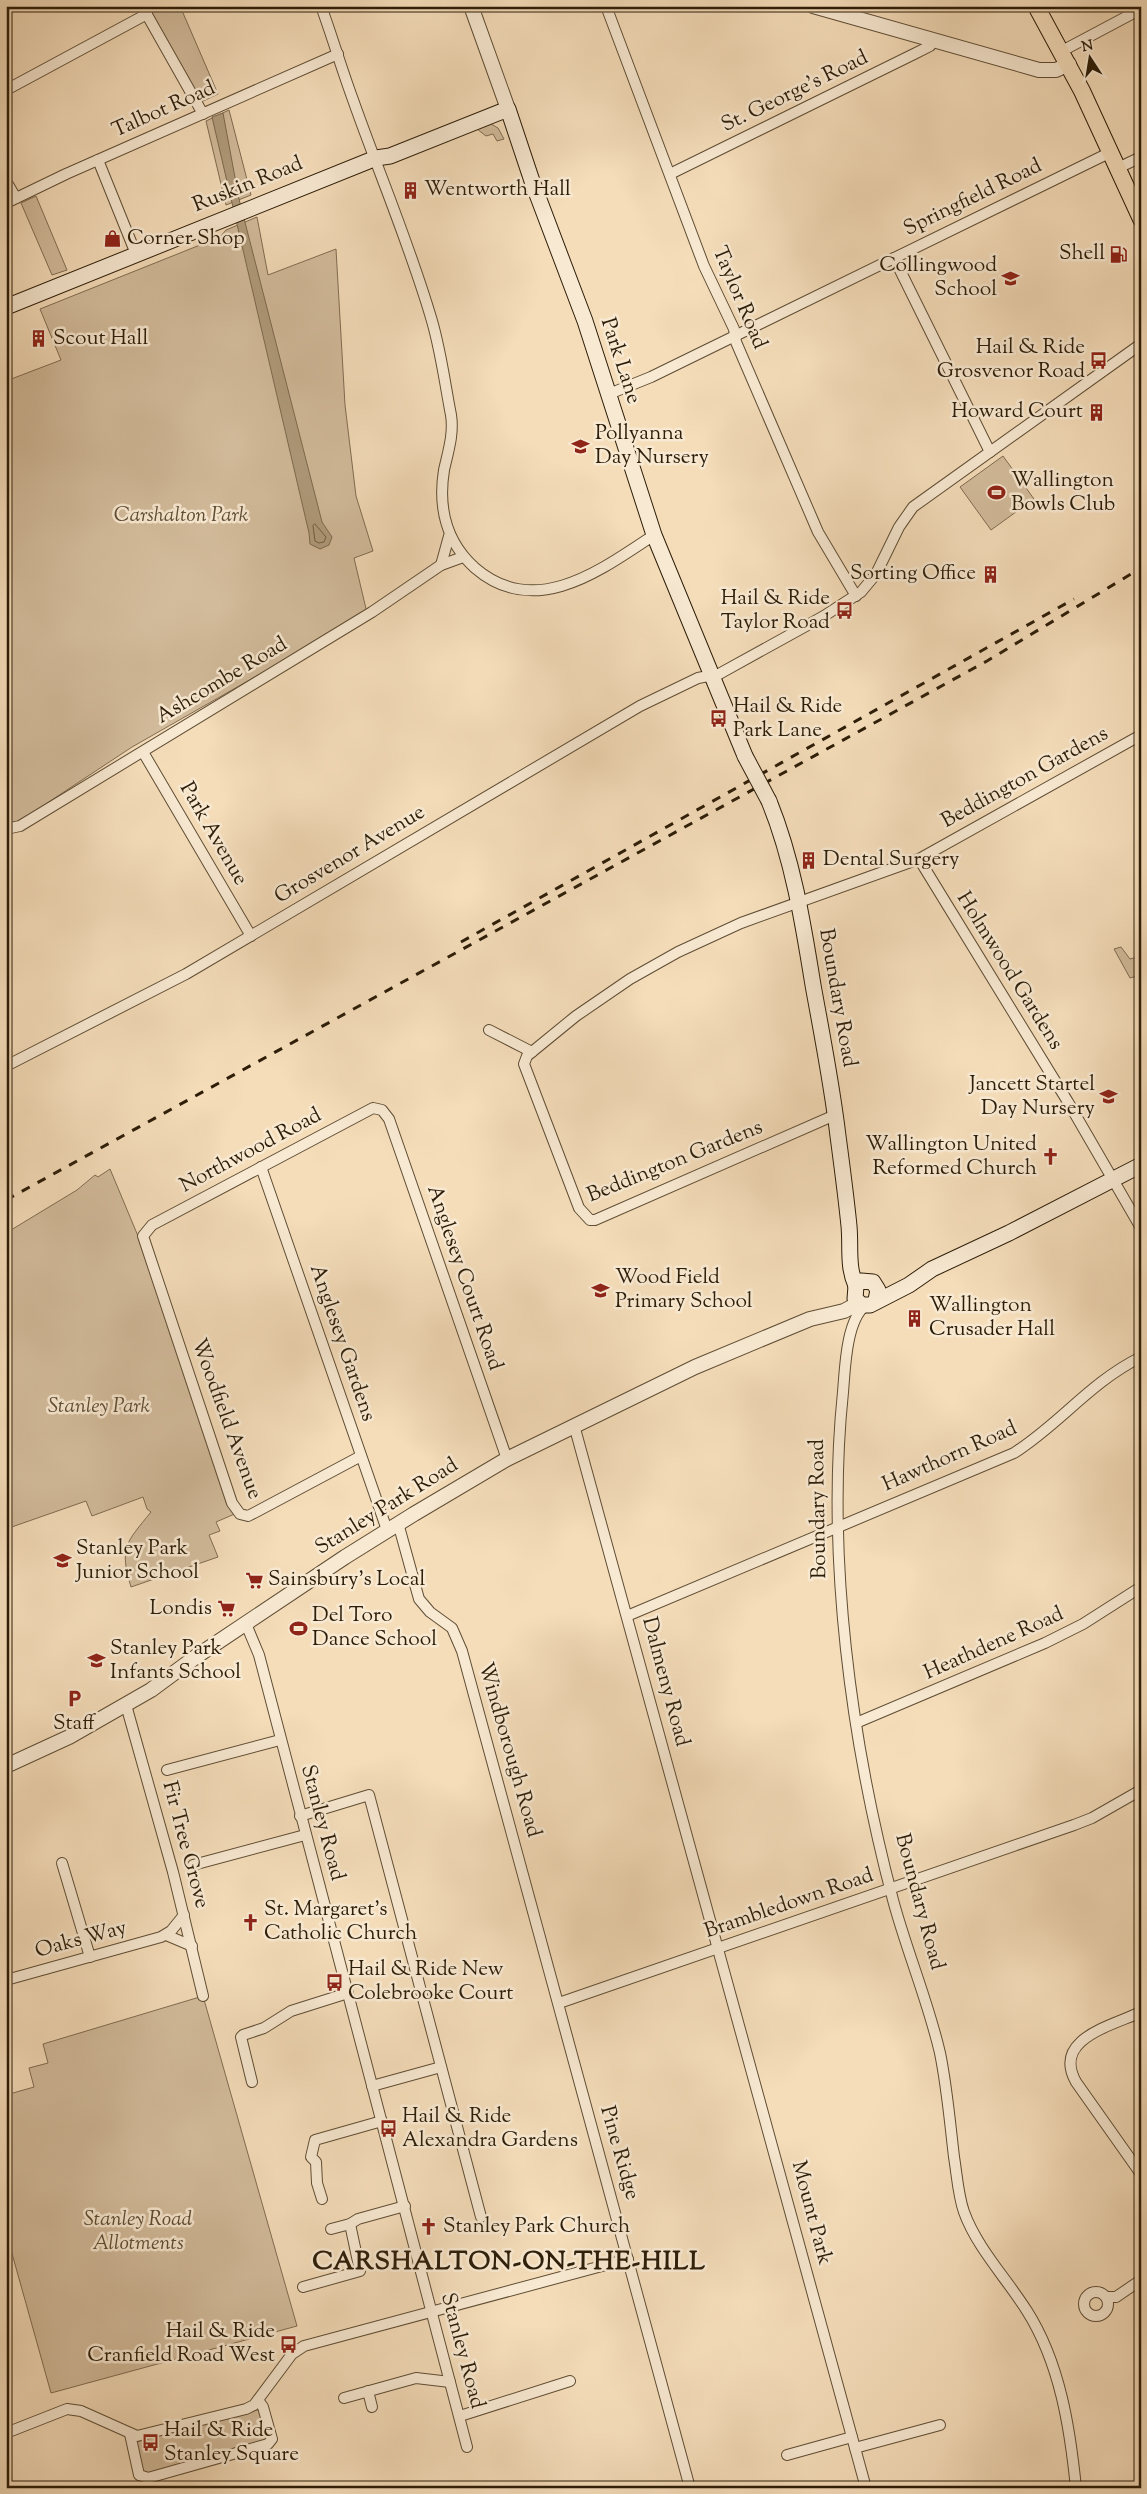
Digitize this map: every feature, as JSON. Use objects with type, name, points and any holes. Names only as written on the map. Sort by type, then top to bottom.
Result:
[{"type":"main road","points":[[1036,6],[1065,58],[1111,152],[1141,220]]},
{"type":"main road","name":"Ruskin Road","points":[[6,307],[376,158],[390,156],[508,109]]},
{"type":"main road","name":"Park Lane","points":[[508,109],[526,163],[585,321],[654,535],[745,756],[758,780]]},
{"type":"main road","name":"Boundary Road","points":[[758,780],[769,801],[781,834],[799,902],[835,1115],[849,1228],[848,1251],[852,1277],[865,1293]]},
{"type":"main road","name":"Stanley Park Road","points":[[865,1293],[932,1270],[1141,1165]]},
{"type":"street","points":[[321,6],[433,322],[452,422],[442,493],[443,513],[449,536],[463,557],[495,582],[517,588],[543,591],[566,586],[602,569],[654,535]]},
{"type":"street","name":"Park Lane","points":[[471,6],[508,109]]},
{"type":"street","name":"Taylor Road","points":[[606,6],[704,266],[736,342],[810,514],[856,596]]},
{"type":"street","points":[[813,6],[1039,70],[1056,70],[1065,58],[1141,9]]},
{"type":"street","points":[[6,90],[144,10],[203,114]]},
{"type":"street","name":"St. George's Road","points":[[670,174],[908,58],[930,46],[934,41]]},
{"type":"street","name":"Talbot Road","points":[[11,200],[338,54]]},
{"type":"street","name":"Springfield Road","points":[[609,394],[624,390],[1111,152]]},
{"type":"street","points":[[1118,168],[1141,157]]},
{"type":"street","points":[[98,160],[136,254]]},
{"type":"street","points":[[6,180],[11,200]]},
{"type":"street","points":[[894,258],[990,452]]},
{"type":"street","name":"Grosvenor Avenue","points":[[6,1066],[186,974],[640,706],[698,678],[719,674],[856,596],[876,574],[908,514],[923,500],[1141,344]]},
{"type":"street","points":[[441,564],[449,536]]},
{"type":"street","name":"Ashcombe Road","points":[[6,829],[20,826],[143,752],[372,612],[441,564],[463,557]]},
{"type":"street","name":"Beddington Gardens","points":[[835,1115],[595,1220],[590,1220],[579,1208],[526,1069],[525,1060],[576,1016],[657,963],[719,932],[919,859],[1141,735]]},
{"type":"street","name":"Park Avenue","points":[[143,752],[251,936]]},
{"type":"street","name":"Holmwood Gardens","points":[[919,859],[1114,1179],[1141,1228]]},
{"type":"street","points":[[489,1030],[532,1052]]},
{"type":"street","name":"Northwood Road","points":[[143,1236],[152,1225],[368,1109],[382,1110]]},
{"type":"street","name":"Anglesey Court Road","points":[[382,1110],[389,1119],[507,1459]]},
{"type":"street","name":"Anglesey Gardens","points":[[261,1167],[361,1456],[393,1527]]},
{"type":"street","name":"Woodfield Avenue","points":[[143,1236],[232,1503],[240,1514],[248,1516],[361,1456]]},
{"type":"street","name":"Stanley Park Road","points":[[6,1766],[68,1738],[126,1705],[166,1680],[196,1656],[393,1527],[507,1459],[695,1367],[810,1319],[820,1312],[865,1293]]},
{"type":"street","name":"Boundary Road","points":[[865,1293],[851,1332],[839,1431],[838,1525],[840,1569],[856,1723],[891,1889],[940,2053],[957,2177],[964,2213],[1036,2327],[1064,2407],[1076,2488]]},
{"type":"street","name":"Hawthorn Road","points":[[627,1616],[838,1525],[969,1474],[1014,1453],[1029,1444],[1100,1380],[1141,1357]]},
{"type":"street","name":"Dalmeny Road","points":[[574,1425],[719,1949]]},
{"type":"street","name":"Windborough Road","points":[[393,1527],[419,1599],[430,1612],[449,1625],[458,1638],[559,2003]]},
{"type":"street","name":"Heathdene Road","points":[[856,1723],[1045,1643],[1082,1624],[1141,1587]]},
{"type":"street","name":"Stanley Road","points":[[246,1624],[259,1654],[300,1816],[468,2448]]},
{"type":"street","name":"Fir Tree Grove","points":[[126,1705],[184,1915],[204,1996]]},
{"type":"street","points":[[167,1770],[280,1740]]},
{"type":"street","name":"Brambledown Road","points":[[559,2003],[1092,1818],[1141,1790]]},
{"type":"street","points":[[300,1816],[369,1795],[481,2217]]},
{"type":"street","points":[[193,1865],[306,1835]]},
{"type":"street","points":[[62,1863],[90,1957]]},
{"type":"street","points":[[184,1915],[166,1935],[192,1946]]},
{"type":"street","name":"Oaks Way","points":[[6,1980],[166,1935]]},
{"type":"street","name":"Mount Park","points":[[719,1949],[866,2488]]},
{"type":"street","points":[[252,2082],[241,2037],[243,2035],[264,2028],[291,2011],[348,1993]]},
{"type":"street","name":"Pine Ridge","points":[[559,2003],[690,2488]]},
{"type":"street","points":[[1141,2012],[1082,2040],[1073,2051],[1069,2060],[1070,2072],[1076,2082],[1141,2174]]},
{"type":"street","points":[[372,2086],[441,2067]]},
{"type":"street","points":[[322,2199],[317,2182],[316,2162],[311,2156],[315,2140],[382,2121]]},
{"type":"street","points":[[331,2229],[350,2224],[358,2218],[405,2206]]},
{"type":"street","points":[[303,2287],[360,2271],[350,2224]]},
{"type":"street","points":[[6,2433],[67,2409],[81,2411],[130,2434],[141,2436],[246,2408],[258,2400],[296,2351],[304,2346],[628,2259]]},
{"type":"street","points":[[1111,2297],[1141,2280]]},
{"type":"street","points":[[344,2398],[416,2378],[450,2382]]},
{"type":"street","points":[[460,2416],[570,2381]]},
{"type":"street","points":[[368,2392],[372,2406]]},
{"type":"street","points":[[130,2434],[139,2475],[148,2478],[268,2444],[272,2439],[264,2407],[258,2400]]},
{"type":"street","points":[[855,2448],[940,2425]]},
{"type":"street","points":[[787,2454],[852,2437]]},
{"type":"green space","points":[[145,6],[180,6],[218,94],[199,103]]},
{"type":"green space","points":[[229,110],[251,195],[226,205],[206,121]]},
{"type":"green space","points":[[491,124],[498,128],[504,139],[497,141],[493,134],[486,136],[477,129]]},
{"type":"green space","points":[[36,196],[67,270],[52,275],[21,203]]},
{"type":"green space","name":"Carshalton Park","points":[[257,217],[268,275],[336,249],[345,405],[356,496],[373,551],[354,558],[367,613],[132,747],[23,819],[17,822],[6,822],[6,381],[61,360],[40,309],[220,237],[226,230]]},
{"type":"green space","name":"Wallington Bowls Club","points":[[1003,456],[1034,499],[991,530],[960,487]]},
{"type":"green space","points":[[1121,947],[1130,959],[1141,956],[1141,975],[1130,978],[1114,949]]},
{"type":"green space","name":"Stanley Park","points":[[110,1169],[138,1236],[237,1513],[216,1522],[220,1531],[209,1535],[218,1557],[131,1587],[127,1574],[125,1554],[131,1539],[151,1512],[147,1509],[143,1497],[92,1516],[86,1501],[6,1529],[6,1233],[77,1190],[95,1175],[98,1177]]},
{"type":"green space","name":"Stanley Road Allotments","points":[[203,1996],[297,2326],[51,2393],[6,2232],[6,2095],[34,2087],[29,2068],[48,2063],[43,2044]]},
{"type":"green space","points":[[259,2410],[268,2439],[147,2475],[143,2474],[136,2442]]},
{"type":"water","points":[[223,113],[239,199],[322,522],[332,537],[329,545],[320,549],[310,544],[212,117]]},
{"type":"railway","points":[[6,1200],[987,661],[1141,568]]},
{"type":"railway","points":[[461,942],[1074,599]]},
{"type":"place","name":"Wentworth Hall","points":[[410,190]]},
{"type":"place","name":"Corner Shop","points":[[113,239]]},
{"type":"place","name":"Shell","points":[[1119,254]]},
{"type":"place","name":"Collingwood School","points":[[1011,278]]},
{"type":"place","name":"Scout Hall","points":[[39,339]]},
{"type":"place","name":"Hail & Ride Grosvenor Road","points":[[1099,360]]},
{"type":"place","name":"Howard Court","points":[[1097,412]]},
{"type":"place","name":"Pollyanna Day Nursery","points":[[581,446]]},
{"type":"place","name":"Wallington Bowls Club","points":[[997,493]]},
{"type":"place","name":"Sorting Office","points":[[990,574]]},
{"type":"place","name":"Hail & Ride Taylor Road","points":[[844,611]]},
{"type":"place","name":"Hail & Ride Park Lane","points":[[719,719]]},
{"type":"place","name":"Dental Surgery","points":[[809,860]]},
{"type":"place","name":"Jancett Startel Day Nursery","points":[[1109,1097]]},
{"type":"place","name":"Wallington United Reformed Church","points":[[1051,1157]]},
{"type":"place","name":"Wood Field Primary School","points":[[601,1290]]},
{"type":"place","name":"Wallington Crusader Hall","points":[[915,1318]]},
{"type":"place","name":"Stanley Park Junior School","points":[[62,1561]]},
{"type":"place","name":"Sainsbury's Local","points":[[254,1580]]},
{"type":"place","name":"Londis","points":[[226,1609]]},
{"type":"place","name":"Del Toro Dance School","points":[[298,1628]]},
{"type":"place","name":"Stanley Park Infants School","points":[[96,1661]]},
{"type":"place","name":"Staff","points":[[74,1699]]},
{"type":"place","name":"St. Margaret's Catholic Church","points":[[250,1922]]},
{"type":"place","name":"Hail & Ride New Colebrooke Court","points":[[334,1982]]},
{"type":"place","name":"Hail & Ride Alexandra Gardens","points":[[388,2129]]},
{"type":"place","name":"Stanley Park Church","points":[[429,2227]]},
{"type":"place","name":"Hail & Ride Cranfield Road West","points":[[289,2344]]},
{"type":"place","name":"Hail & Ride Stanley Square","points":[[150,2443]]},
{"type":"district","name":"CARSHALTON-ON-THE-HILL","points":[[509,2262]]}]
